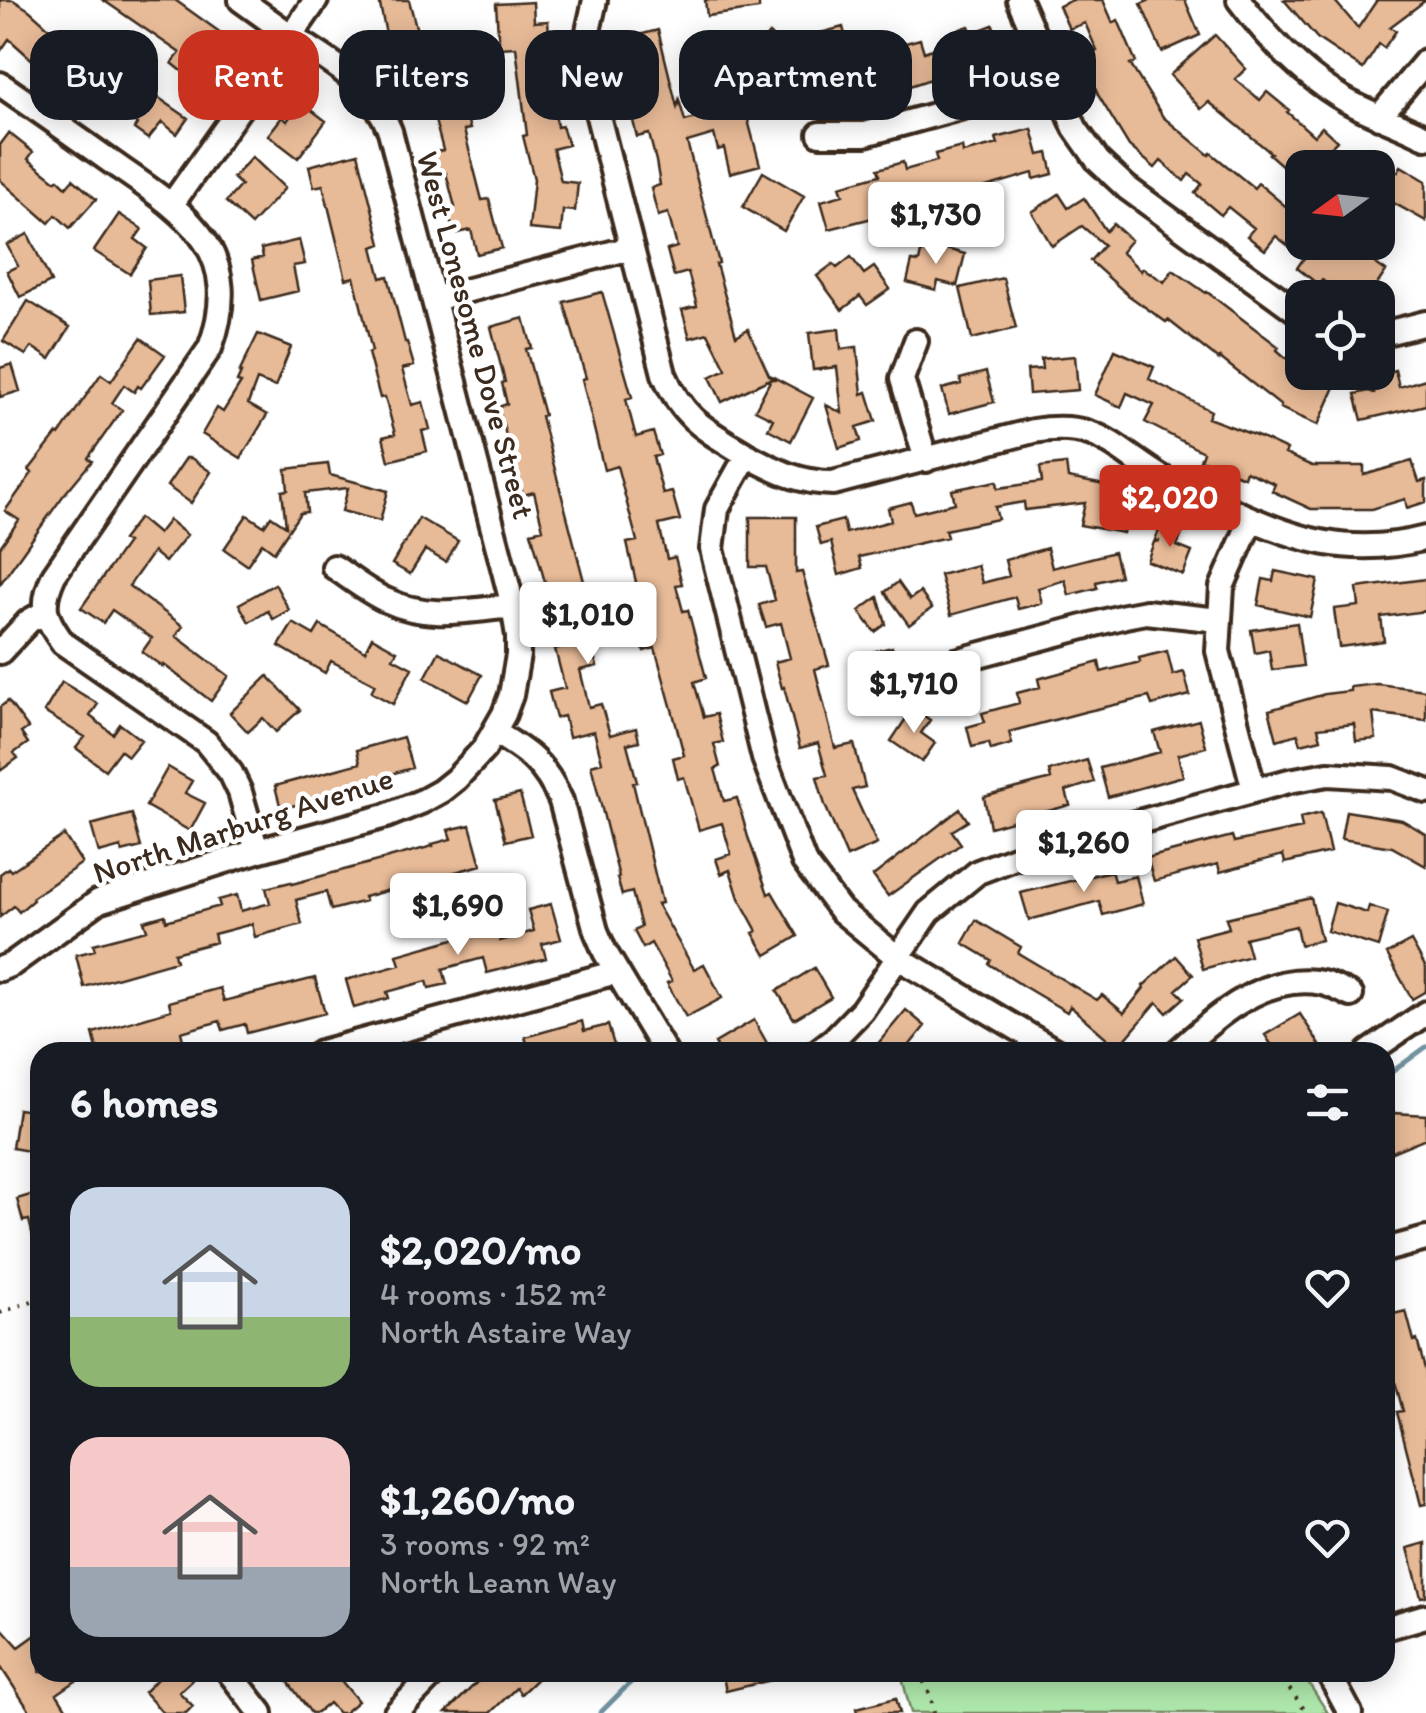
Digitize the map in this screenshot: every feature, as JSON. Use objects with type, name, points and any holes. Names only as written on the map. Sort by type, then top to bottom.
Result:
[{"type":"street","name":"West Lonesome Dove Street","points":[[241,0],[284,30]]},
{"type":"street","points":[[296,30],[316,0]]},
{"type":"street","points":[[594,0],[587,36],[588,77],[664,374],[683,410],[697,424],[774,471],[794,479],[834,484],[1033,430],[1074,428],[1112,442],[1168,482],[1291,536],[1333,545],[1376,546],[1426,538]]},
{"type":"street","points":[[1020,0],[1032,30]]},
{"type":"street","points":[[1239,0],[1272,40],[1314,79],[1345,100],[1426,137]]},
{"type":"street","name":"West Lonesome Dove Street","points":[[319,55],[370,94],[381,110],[434,299],[518,636],[516,675],[494,732]]},
{"type":"street","points":[[1379,117],[1426,62]]},
{"type":"street","points":[[0,84],[172,204],[200,233],[214,260],[221,310],[210,348],[54,575],[45,594],[45,612],[64,642],[190,729],[219,756],[240,792],[257,851]]},
{"type":"street","points":[[820,134],[865,134],[932,116]]},
{"type":"street","points":[[172,204],[232,120]]},
{"type":"street","points":[[1071,120],[1112,176],[1285,303]]},
{"type":"street","points":[[434,299],[631,248]]},
{"type":"street","points":[[1395,331],[1426,323]]},
{"type":"street","points":[[916,340],[902,379],[926,460]]},
{"type":"street","points":[[747,455],[718,509],[712,549],[764,758],[804,862],[841,910],[896,957],[1036,1042]]},
{"type":"street","points":[[1251,520],[1222,587],[1218,651],[1254,790]]},
{"type":"street","points":[[334,566],[368,590],[404,608],[444,613],[513,606]]},
{"type":"street","points":[[0,652],[29,621],[45,612]]},
{"type":"street","points":[[956,662],[1146,612],[1219,620]]},
{"type":"street","points":[[494,732],[526,750],[552,780],[596,932],[659,1042]]},
{"type":"street","name":"North Marburg Avenue","points":[[0,969],[98,901],[386,816],[424,801],[471,765],[494,732]]},
{"type":"street","points":[[829,1042],[849,1025],[874,993],[929,912],[978,872],[1033,851],[1254,790],[1328,774],[1392,778],[1426,790]]},
{"type":"street","points":[[357,1042],[616,972]]},
{"type":"street","points":[[1188,1042],[1216,1016],[1275,986],[1325,983],[1351,996]]},
{"type":"street","points":[[1384,1042],[1426,1013]]},
{"type":"street","points":[[1395,1247],[1426,1239]]},
{"type":"street","points":[[1395,1625],[1426,1616]]},
{"type":"street","points":[[238,1682],[261,1713]]},
{"type":"street","points":[[396,1713],[426,1682]]},
{"type":"street","points":[[1333,1682],[1350,1713]]},
{"type":"path","points":[[0,1313],[30,1302]]},
{"type":"path","points":[[923,1682],[934,1713]]},
{"type":"path","points":[[1285,1682],[1308,1713]]},
{"type":"green space","points":[[903,1682],[1308,1682],[1328,1713],[911,1713]]},
{"type":"building","points":[[0,0],[13,0],[51,30],[30,30],[30,58],[9,39],[0,52]]},
{"type":"building","points":[[103,0],[175,0],[217,30],[178,30],[178,52],[158,38],[158,30],[147,30]]},
{"type":"building","points":[[379,0],[409,0],[417,30],[385,30]]},
{"type":"building","points":[[705,0],[759,0],[759,9],[707,16]]},
{"type":"building","points":[[1072,0],[1103,0],[1113,23],[1118,20],[1136,62],[1130,64],[1163,117],[1254,188],[1258,183],[1285,206],[1285,243],[1276,236],[1265,250],[1247,236],[1254,228],[1228,207],[1221,215],[1195,193],[1202,184],[1189,174],[1184,181],[1161,161],[1155,168],[1129,146],[1096,90],[1096,30],[1088,30],[1085,23],[1069,29],[1059,6]]},
{"type":"building","points":[[1150,0],[1185,0],[1200,35],[1162,52],[1141,4]]},
{"type":"building","points":[[1284,0],[1334,0],[1358,28],[1377,0],[1426,0],[1390,27],[1396,31],[1384,48],[1379,44],[1363,69],[1318,39]]},
{"type":"building","points":[[533,2],[534,22],[548,21],[549,30],[525,30],[525,119],[516,47],[505,48],[505,30],[498,30],[496,4]]},
{"type":"building","points":[[659,34],[677,107],[679,100],[679,120],[748,120],[760,165],[730,173],[724,148],[718,150],[714,134],[687,142],[736,336],[748,329],[769,375],[774,377],[722,402],[710,377],[726,369],[708,333],[690,338],[682,310],[697,306],[688,272],[674,276],[667,250],[677,247],[668,213],[658,216],[651,188],[660,185],[649,134],[637,137],[633,120],[659,120]]},
{"type":"building","points":[[1215,35],[1246,69],[1235,79],[1260,100],[1267,92],[1314,136],[1322,127],[1337,141],[1330,148],[1333,150],[1285,150],[1285,168],[1209,102],[1201,109],[1170,75]]},
{"type":"building","points":[[920,39],[924,52],[932,49],[932,79],[912,85],[912,41]]},
{"type":"building","points":[[158,97],[178,111],[178,120],[187,120],[177,134],[162,122],[148,139],[134,129],[137,124],[132,120],[158,120]]},
{"type":"building","points":[[319,116],[326,121],[298,158],[268,135],[280,120],[319,120]]},
{"type":"building","points":[[435,120],[468,120],[470,129],[464,130],[482,200],[489,199],[502,248],[477,254],[471,230],[454,234],[447,209],[455,207],[446,173],[438,176],[432,153],[443,150]]},
{"type":"building","points":[[525,120],[556,120],[557,127],[562,126],[568,145],[553,149],[561,181],[578,183],[575,211],[563,210],[561,232],[529,229],[534,179],[523,136],[527,135]]},
{"type":"building","points":[[1032,129],[1039,155],[1048,153],[1053,174],[1034,179],[1033,173],[829,229],[821,201],[843,195],[840,186],[880,175],[878,169],[903,162],[905,170],[937,161],[935,154],[962,147],[963,153],[998,144],[996,138]]},
{"type":"building","points":[[9,133],[33,152],[28,159],[56,181],[66,187],[73,179],[96,199],[70,228],[56,215],[49,223],[0,180],[0,145]]},
{"type":"building","points":[[358,153],[381,244],[373,247],[381,278],[388,276],[414,366],[402,369],[412,405],[423,402],[430,429],[422,431],[427,451],[389,461],[383,437],[395,434],[368,353],[372,351],[354,277],[346,279],[323,185],[314,187],[309,166]]},
{"type":"building","points":[[252,157],[285,188],[251,225],[226,202],[241,185],[233,178]]},
{"type":"building","points":[[1401,166],[1426,181],[1426,221],[1395,204],[1395,170],[1398,172]]},
{"type":"building","points":[[763,172],[804,196],[784,231],[743,207]]},
{"type":"building","points":[[1059,194],[1068,208],[1084,198],[1106,231],[1113,224],[1131,240],[1121,252],[1141,271],[1143,268],[1164,282],[1173,270],[1279,347],[1277,350],[1285,357],[1285,390],[1334,390],[1318,425],[1280,408],[1220,358],[1128,295],[1090,261],[1104,245],[1082,226],[1052,246],[1032,212]]},
{"type":"building","points":[[119,214],[142,229],[135,239],[147,248],[130,274],[94,251]]},
{"type":"building","points":[[28,234],[51,282],[20,297],[7,271],[18,266],[7,245]]},
{"type":"building","points":[[299,240],[305,264],[293,266],[298,291],[261,300],[252,260],[263,257],[261,249]]},
{"type":"building","points":[[923,243],[965,254],[957,286],[938,281],[936,290],[907,282],[912,261],[919,262]]},
{"type":"building","points":[[851,257],[864,274],[874,267],[890,289],[867,305],[860,296],[842,310],[817,276]]},
{"type":"building","points":[[1303,260],[1370,260],[1386,271],[1380,280],[1313,280],[1297,268]]},
{"type":"building","points":[[180,276],[184,312],[151,315],[148,280]]},
{"type":"building","points":[[1003,278],[1016,328],[972,339],[960,288]]},
{"type":"building","points":[[602,292],[632,397],[626,399],[636,437],[653,432],[660,455],[653,457],[663,494],[672,492],[680,520],[659,525],[667,559],[675,557],[682,584],[676,585],[683,611],[688,610],[706,678],[694,682],[704,717],[716,714],[723,742],[714,744],[720,767],[715,769],[724,801],[737,798],[768,894],[772,892],[798,936],[766,955],[753,933],[757,931],[739,898],[730,870],[721,874],[716,859],[731,854],[722,823],[699,830],[684,777],[678,779],[673,758],[684,755],[673,713],[655,648],[644,651],[637,623],[645,621],[627,543],[637,541],[617,466],[604,470],[582,379],[586,378],[564,302]]},
{"type":"building","points":[[28,301],[70,327],[50,359],[32,347],[26,355],[3,341]]},
{"type":"building","points":[[524,318],[532,348],[526,349],[544,415],[541,416],[593,616],[597,615],[603,639],[590,643],[597,666],[580,670],[589,707],[601,704],[610,735],[636,728],[639,741],[627,744],[662,903],[657,904],[694,969],[704,964],[722,998],[686,1017],[651,943],[643,948],[634,931],[641,927],[632,892],[622,895],[591,765],[602,762],[594,731],[569,737],[564,716],[556,718],[549,692],[565,688],[555,649],[563,647],[531,532],[543,529],[534,492],[523,495],[498,407],[507,404],[491,327]]},
{"type":"building","points":[[839,329],[841,349],[857,347],[862,394],[867,392],[876,421],[857,427],[861,441],[839,448],[826,405],[842,413],[837,367],[813,370],[809,333]]},
{"type":"building","points":[[258,334],[291,347],[275,387],[257,380],[248,404],[267,415],[241,458],[202,434],[217,408],[223,412],[241,383],[237,382],[239,373]]},
{"type":"building","points":[[141,338],[165,355],[141,388],[138,386],[134,392],[124,385],[112,403],[122,410],[88,458],[92,461],[0,584],[0,547],[19,520],[5,511],[32,473],[29,470],[101,374],[111,381]]},
{"type":"building","points":[[1115,350],[1154,367],[1149,379],[1211,411],[1208,418],[1259,437],[1312,466],[1364,466],[1364,475],[1412,461],[1419,482],[1426,480],[1426,502],[1407,508],[1405,499],[1372,509],[1311,509],[1272,491],[1275,484],[1246,471],[1244,477],[1200,460],[1203,452],[1145,422],[1154,405],[1127,393],[1121,407],[1095,395]]},
{"type":"building","points":[[1075,356],[1078,390],[1029,394],[1027,370],[1042,369],[1041,359]]},
{"type":"building","points":[[12,364],[20,391],[0,397],[0,368]]},
{"type":"building","points":[[1395,370],[1399,387],[1426,379],[1426,405],[1362,420],[1355,394],[1374,393],[1373,390],[1395,390]]},
{"type":"building","points":[[986,372],[994,402],[949,414],[942,389]]},
{"type":"building","points":[[771,379],[813,398],[791,441],[768,429],[773,419],[755,410]]},
{"type":"building","points":[[186,458],[211,472],[191,503],[167,486]]},
{"type":"building","points":[[328,464],[330,475],[388,491],[380,521],[342,511],[348,488],[305,493],[307,512],[300,513],[274,552],[262,543],[247,565],[224,549],[247,515],[264,526],[271,516],[286,526],[282,491],[288,490],[286,469]]},
{"type":"building","points":[[1066,464],[1068,478],[1110,486],[1107,502],[1128,507],[1123,533],[1080,525],[1085,503],[1025,510],[1024,502],[995,507],[998,519],[945,530],[947,537],[859,557],[862,568],[839,575],[831,542],[821,545],[816,527],[843,520],[846,533],[891,521],[888,508],[911,502],[914,513],[955,503],[952,490],[997,481],[998,488],[1042,482],[1040,467]]},
{"type":"building","points":[[750,517],[796,517],[796,573],[802,572],[829,665],[815,669],[835,748],[854,744],[865,787],[852,790],[877,844],[847,857],[817,777],[827,775],[818,743],[800,748],[782,688],[775,662],[790,658],[781,623],[766,627],[759,605],[775,600],[766,567],[750,567]]},
{"type":"building","points":[[139,518],[158,534],[169,520],[187,535],[165,562],[153,552],[129,586],[183,626],[176,636],[229,676],[211,701],[142,652],[152,638],[112,610],[103,623],[81,608],[127,543],[122,540]]},
{"type":"building","points":[[419,518],[458,541],[446,562],[425,550],[410,574],[392,564]]},
{"type":"building","points":[[1163,521],[1184,529],[1177,546],[1192,552],[1183,575],[1147,561],[1154,542],[1160,541],[1155,540]]},
{"type":"building","points":[[1047,548],[1052,568],[1114,552],[1120,576],[1096,582],[1097,588],[1069,595],[1065,580],[1038,588],[1042,603],[1018,609],[1015,597],[951,615],[940,575],[977,565],[982,583],[1009,576],[1005,560]]},
{"type":"building","points":[[1275,571],[1318,580],[1310,617],[1258,605],[1263,579],[1273,581]]},
{"type":"building","points":[[1426,579],[1426,611],[1381,617],[1384,641],[1339,647],[1334,609],[1359,606],[1357,588]]},
{"type":"building","points":[[898,582],[910,599],[920,592],[932,608],[909,625],[885,592]]},
{"type":"building","points":[[275,584],[289,610],[273,619],[268,611],[249,622],[239,604]]},
{"type":"building","points":[[878,597],[886,624],[875,632],[859,611]]},
{"type":"building","points":[[293,623],[314,635],[320,625],[365,651],[372,637],[397,651],[393,658],[412,668],[393,704],[371,692],[375,684],[331,661],[325,673],[279,646]]},
{"type":"building","points":[[1297,623],[1303,666],[1272,670],[1269,650],[1255,653],[1251,630]]},
{"type":"building","points":[[892,647],[906,699],[875,707],[868,681],[879,679],[872,652]]},
{"type":"building","points":[[1167,651],[1173,675],[1184,672],[1190,695],[1152,705],[1149,697],[1084,712],[1009,732],[1012,744],[991,750],[989,743],[972,747],[967,727],[985,722],[982,713],[1019,703],[1017,693],[1040,687],[1038,679],[1099,662],[1101,672]]},
{"type":"building","points":[[439,652],[482,675],[468,701],[425,678]]},
{"type":"building","points":[[268,676],[300,710],[276,732],[263,718],[248,732],[230,713]]},
{"type":"building","points":[[62,682],[98,704],[90,716],[113,734],[120,724],[141,740],[128,756],[120,750],[105,770],[76,748],[85,737],[44,712]]},
{"type":"building","points":[[1377,684],[1426,690],[1426,720],[1373,713],[1376,739],[1356,741],[1354,724],[1318,728],[1321,739],[1301,744],[1298,734],[1277,740],[1269,710],[1350,691],[1350,687]]},
{"type":"building","points":[[8,701],[28,728],[21,733],[28,743],[14,753],[18,758],[0,771],[0,707]]},
{"type":"building","points":[[913,708],[930,720],[921,733],[935,743],[922,762],[891,741]]},
{"type":"building","points":[[1199,720],[1206,747],[1178,755],[1183,776],[1108,797],[1100,768],[1160,752],[1154,732]]},
{"type":"building","points":[[403,737],[412,768],[281,809],[275,786],[360,763],[357,750]]},
{"type":"building","points":[[1087,760],[1094,782],[1066,791],[1070,805],[990,827],[984,797],[1051,779],[1049,771]]},
{"type":"building","points":[[168,767],[192,781],[185,793],[205,803],[190,831],[146,806]]},
{"type":"building","points":[[520,794],[531,835],[506,841],[495,800]]},
{"type":"building","points":[[960,809],[968,821],[952,831],[961,844],[888,896],[873,876]]},
{"type":"building","points":[[1346,811],[1402,820],[1426,834],[1426,866],[1392,847],[1341,839]]},
{"type":"building","points":[[1321,813],[1330,852],[1285,863],[1283,855],[1220,872],[1218,864],[1154,881],[1147,858],[1232,836],[1234,842],[1302,828],[1300,818]]},
{"type":"building","points":[[132,814],[141,847],[99,853],[91,825]]},
{"type":"building","points":[[470,825],[481,865],[331,910],[326,892],[296,900],[302,924],[255,937],[252,924],[214,934],[216,942],[174,953],[176,961],[84,987],[76,955],[95,950],[93,944],[147,930],[144,921],[165,915],[166,921],[220,906],[218,900],[237,895],[241,911],[270,903],[266,888],[433,846],[451,839],[448,830]]},
{"type":"building","points":[[64,835],[82,863],[32,898],[19,912],[14,906],[0,917],[0,874],[8,868],[11,871]]},
{"type":"building","points":[[1111,871],[1114,881],[1136,876],[1143,904],[1103,915],[1099,901],[1029,920],[1021,893]]},
{"type":"building","points":[[1311,898],[1321,940],[1300,945],[1296,926],[1245,938],[1250,956],[1203,969],[1194,937],[1229,928],[1226,918]]},
{"type":"building","points":[[1335,903],[1367,913],[1369,906],[1388,912],[1378,947],[1327,931]]},
{"type":"building","points":[[551,904],[561,939],[542,944],[546,958],[487,973],[483,958],[443,969],[447,984],[429,988],[427,981],[387,992],[389,998],[354,1008],[346,980],[400,965],[397,955],[496,927],[500,941],[534,931],[528,910]]},
{"type":"building","points":[[976,920],[1021,947],[1018,953],[1097,1000],[1102,995],[1124,1013],[1143,986],[1176,956],[1193,975],[1176,990],[1184,998],[1167,1013],[1157,1002],[1123,1042],[1111,1042],[1070,1006],[1067,1012],[989,964],[991,960],[963,943]]},
{"type":"building","points":[[1411,941],[1426,968],[1426,991],[1412,999],[1387,954]]},
{"type":"building","points":[[814,968],[831,997],[794,1019],[777,991]]},
{"type":"building","points":[[315,978],[325,1013],[247,1033],[245,1024],[223,1030],[220,1021],[181,1032],[184,1042],[95,1042],[93,1033],[171,1010],[169,1002],[220,988],[224,1001]]},
{"type":"building","points":[[906,1010],[925,1026],[912,1042],[879,1042]]},
{"type":"building","points":[[1300,1014],[1318,1042],[1270,1042],[1265,1035]]},
{"type":"building","points":[[754,1020],[766,1042],[717,1042]]},
{"type":"building","points":[[582,1021],[584,1031],[608,1025],[613,1042],[527,1042],[525,1037]]},
{"type":"building","points":[[18,1109],[30,1111],[30,1151],[12,1148]]},
{"type":"building","points":[[1395,1113],[1426,1115],[1426,1138],[1395,1151]]},
{"type":"building","points":[[30,1195],[30,1224],[29,1220],[23,1221],[17,1199]]},
{"type":"building","points":[[1406,1311],[1426,1373],[1426,1504],[1421,1505],[1397,1412],[1403,1411],[1395,1382],[1395,1314]]},
{"type":"building","points":[[1426,1543],[1426,1596],[1421,1597],[1408,1548]]},
{"type":"building","points":[[0,1626],[19,1647],[30,1639],[30,1682],[74,1682],[57,1694],[69,1713],[31,1713],[0,1666]]},
{"type":"building","points":[[154,1682],[190,1682],[179,1692],[193,1706],[186,1713],[163,1713],[144,1692]]},
{"type":"building","points":[[288,1682],[342,1682],[358,1701],[344,1713],[338,1713],[329,1703],[311,1713]]},
{"type":"building","points":[[477,1682],[534,1682],[521,1694],[516,1688],[490,1713],[446,1713]]},
{"type":"building","points":[[724,1682],[763,1682],[726,1691]]},
{"type":"building","points":[[896,1698],[900,1713],[858,1713],[857,1708]]},
{"type":"waterway","points":[[1395,1070],[1426,1047]]},
{"type":"waterway","points":[[600,1713],[631,1682]]}]
